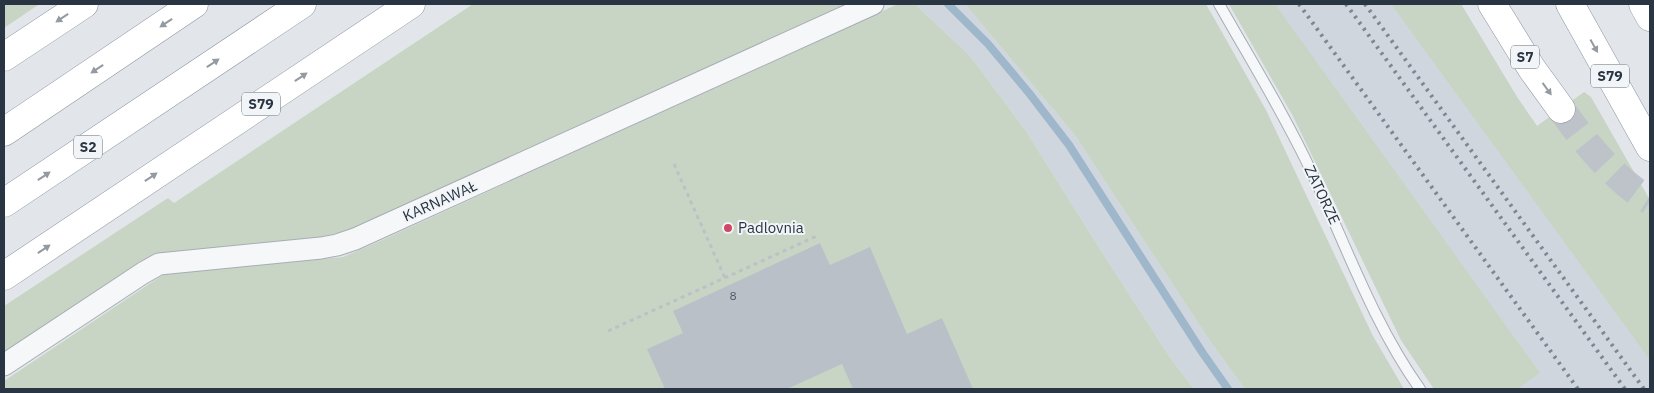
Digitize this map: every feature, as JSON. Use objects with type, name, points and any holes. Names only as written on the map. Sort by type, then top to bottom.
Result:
[{"type":"highway","points":[[4,57],[84,4]]},
{"type":"highway","points":[[4,132],[194,4]]},
{"type":"highway","name":"S2","points":[[4,203],[302,4]]},
{"type":"highway","name":"S79","points":[[4,276],[411,4]]},
{"type":"highway","name":"S7","points":[[1492,4],[1532,69],[1561,109]]},
{"type":"highway","name":"S79","points":[[1570,4],[1650,147]]},
{"type":"highway","points":[[1642,4],[1650,17]]},
{"type":"street","name":"KARNAWAŁ","points":[[4,365],[159,264],[321,248],[355,239],[873,4]]},
{"type":"lane","name":"ZATORZE","points":[[1219,4],[1311,171],[1381,325],[1420,389]]},
{"type":"path","points":[[674,164],[725,278]]},
{"type":"path","points":[[608,331],[819,235]]},
{"type":"shaded area","points":[[915,4],[965,4],[1074,134],[1212,344],[1245,389],[1194,389],[1171,359],[1026,131],[970,56]]},
{"type":"shaded area","points":[[1229,4],[1461,4],[1517,97],[1537,126],[1650,262],[1650,389],[1434,389],[1401,340],[1293,116]]},
{"type":"green space","points":[[4,4],[37,4],[38,5],[4,28]]},
{"type":"green space","points":[[473,4],[850,4],[364,226],[313,239],[158,259],[4,356],[4,306],[168,198],[174,203]]},
{"type":"green space","points":[[898,4],[915,4],[970,56],[1026,131],[1171,359],[1194,389],[4,389],[4,381],[164,274],[343,257]]},
{"type":"green space","points":[[965,4],[1206,4],[1266,110],[1373,336],[1404,389],[1245,389],[1212,344],[1074,134]]},
{"type":"green space","points":[[1229,4],[1275,4],[1540,373],[1517,389],[1434,389],[1401,340],[1293,116]]},
{"type":"green space","points":[[1391,4],[1461,4],[1517,97],[1537,126],[1584,92],[1591,97],[1650,200],[1650,360]]},
{"type":"building","points":[[820,243],[830,265],[870,247],[907,334],[942,318],[973,389],[853,389],[842,364],[787,389],[665,389],[647,349],[683,333],[673,311]]},
{"type":"waterway","points":[[948,4],[988,44],[1069,145],[1202,352],[1228,389]]},
{"type":"tunnel","points":[[1561,109],[1601,160],[1624,182],[1650,201]]},
{"type":"railway","points":[[1299,4],[1578,389]]},
{"type":"railway","points":[[1346,4],[1625,389]]},
{"type":"railway","points":[[1365,4],[1644,389]]},
{"type":"place","name":"Padlovnia","points":[[728,228]]}]
